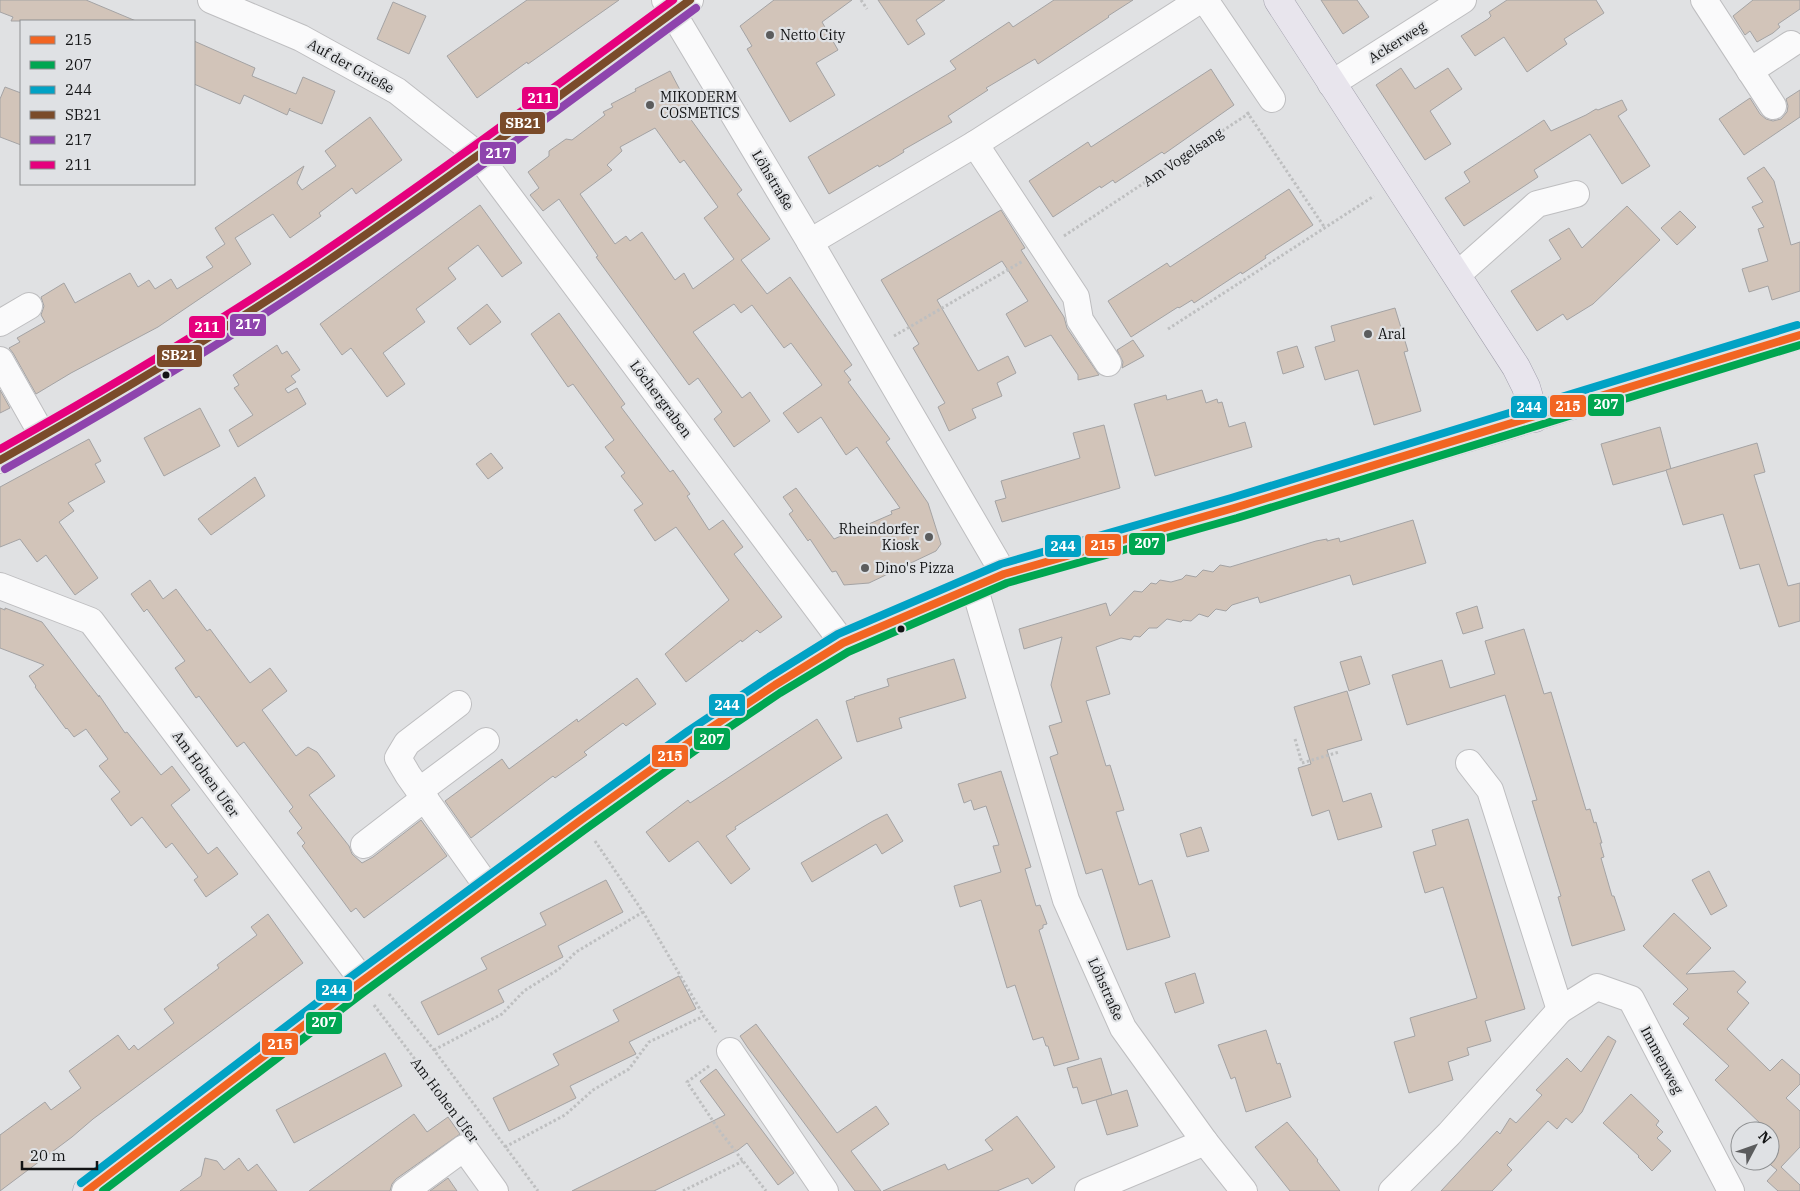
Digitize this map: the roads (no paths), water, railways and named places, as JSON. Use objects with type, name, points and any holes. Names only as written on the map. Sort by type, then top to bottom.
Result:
[{"type":"main road","points":[[1278,0],[1516,368],[1526,387],[1534,418]]},
{"type":"main road","points":[[87,1191],[365,980],[581,820],[694,739],[775,685],[844,643],[1004,574],[1234,508],[1534,418],[1800,335]]},
{"type":"street","name":"Auf der Grieße","points":[[211,0],[301,38],[397,91],[478,155]]},
{"type":"street","points":[[1205,0],[1272,99]]},
{"type":"street","name":"Ackerweg","points":[[1332,84],[1463,0]]},
{"type":"street","points":[[1704,0],[1773,106]]},
{"type":"street","points":[[0,460],[165,366],[315,270],[478,155],[676,4]]},
{"type":"street","name":"Löhstraße","points":[[676,4],[810,242],[1004,574]]},
{"type":"street","points":[[810,242],[975,144],[1190,7]]},
{"type":"street","points":[[1750,71],[1791,44]]},
{"type":"street","points":[[975,144],[1076,297],[1080,320],[1108,363]]},
{"type":"street","name":"Löchergraben","points":[[478,155],[844,643]]},
{"type":"street","points":[[1457,275],[1537,204],[1576,194]]},
{"type":"street","points":[[0,323],[28,306]]},
{"type":"street","points":[[0,360],[43,436]]},
{"type":"street","name":"Am Hohen Ufer","points":[[0,586],[91,621],[365,980]]},
{"type":"street","name":"Löhstraße","points":[[974,586],[1066,900],[1123,1028],[1205,1142],[1244,1191]]},
{"type":"street","points":[[458,704],[407,743],[398,758],[490,889]]},
{"type":"street","points":[[364,844],[486,741]]},
{"type":"street","points":[[1469,763],[1490,790],[1560,1010]]},
{"type":"street","name":"Immenweg","points":[[1392,1191],[1449,1134],[1560,1010],[1597,987],[1631,999],[1731,1191]]},
{"type":"street","points":[[730,1050],[825,1191]]},
{"type":"street","points":[[1088,1191],[1205,1142]]},
{"type":"street","points":[[405,1191],[464,1148],[495,1191]]},
{"type":"place","name":"Netto City","points":[[770,35]]},
{"type":"place","name":"MIKODERM COSMETICS","points":[[650,105]]},
{"type":"place","name":"Aral","points":[[1368,334]]},
{"type":"place","name":"Rheindorfer Kiosk","points":[[929,537]]},
{"type":"place","name":"Dino's Pizza","points":[[865,568]]}]
